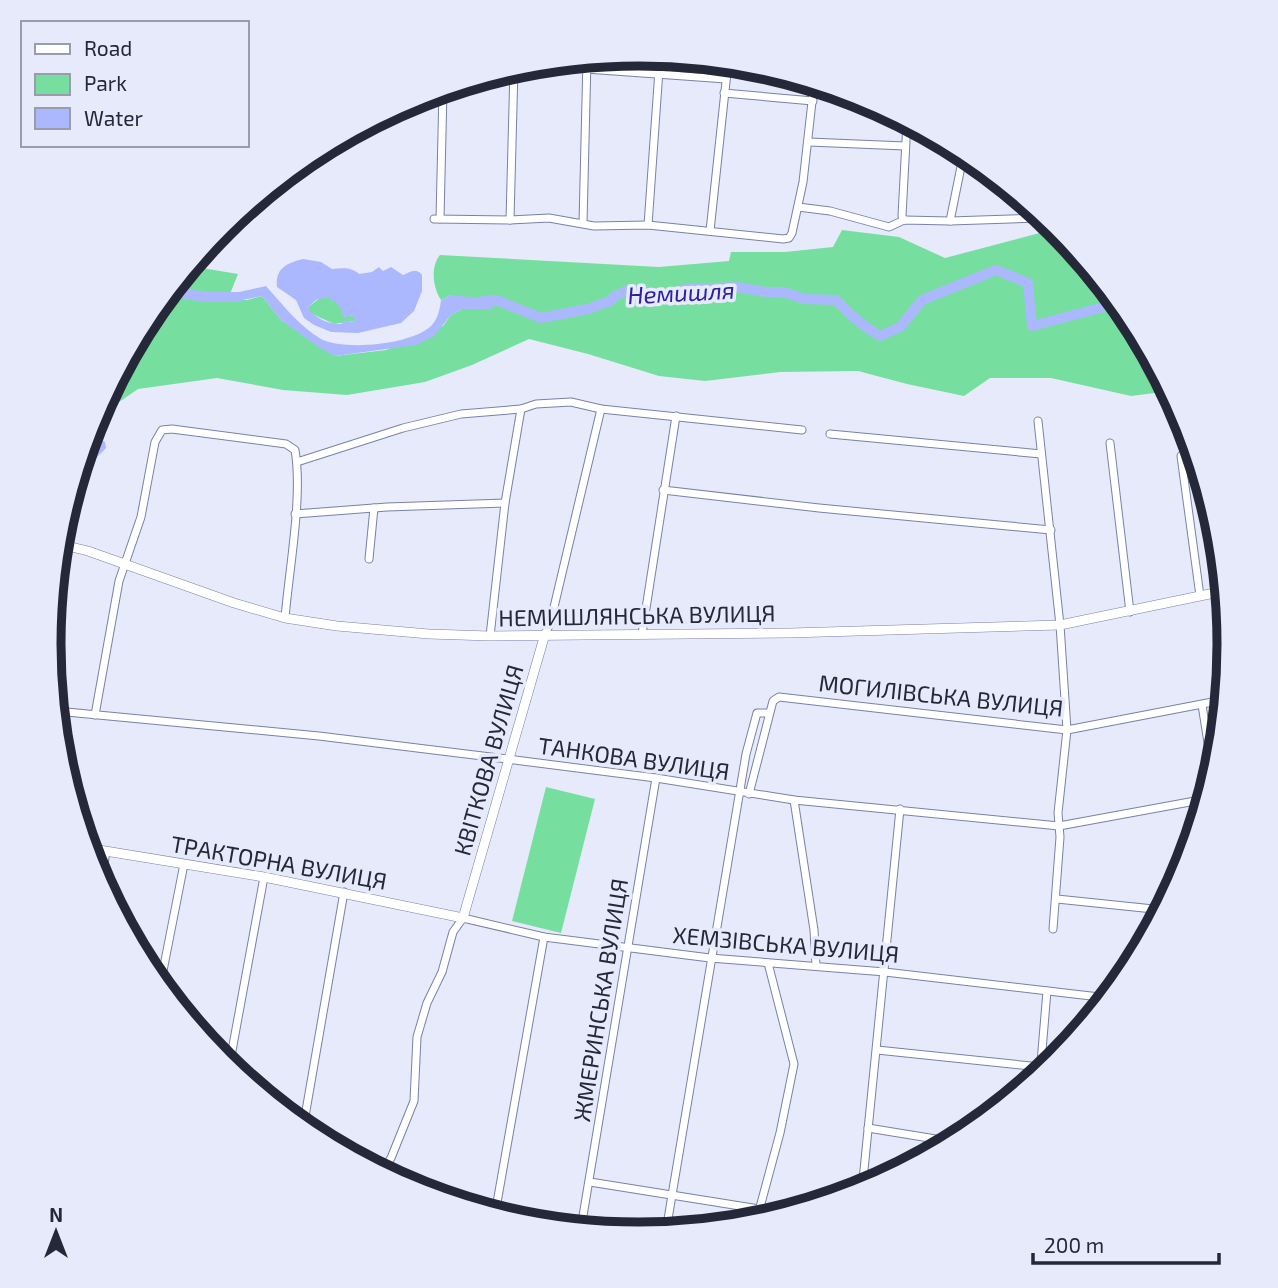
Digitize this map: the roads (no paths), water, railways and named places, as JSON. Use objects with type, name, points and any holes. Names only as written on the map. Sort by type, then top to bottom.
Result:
[{"type":"street","points":[[648,225],[659,67]]},
{"type":"street","points":[[583,223],[586,69],[726,79]]},
{"type":"street","points":[[710,231],[727,73]]},
{"type":"street","points":[[510,220],[514,80]]},
{"type":"street","points":[[724,93],[813,101]]},
{"type":"street","points":[[442,101],[437,219],[549,218],[594,226],[648,225],[783,239],[792,233],[798,207],[809,142],[813,93]]},
{"type":"street","points":[[904,220],[906,132]]},
{"type":"street","points":[[809,142],[905,146]]},
{"type":"street","points":[[950,221],[961,165]]},
{"type":"street","points":[[798,207],[830,211],[889,227],[904,220],[1029,218]]},
{"type":"street","points":[[297,462],[403,428],[461,414],[521,409],[536,404],[571,402],[601,409],[802,430]]},
{"type":"street","points":[[490,636],[505,503],[521,409]]},
{"type":"street","name":"КВІТКОВА ВУЛИЦЯ","points":[[463,918],[550,624],[601,409]]},
{"type":"street","points":[[642,634],[676,416]]},
{"type":"street","points":[[1038,421],[1060,625],[1067,730],[1054,929]]},
{"type":"street","points":[[96,715],[123,565],[142,517],[155,442],[162,430],[172,429],[286,444],[295,450],[295,513],[285,618]]},
{"type":"street","points":[[830,434],[1041,454]]},
{"type":"street","points":[[1110,443],[1130,612]]},
{"type":"street","points":[[1181,456],[1200,596]]},
{"type":"street","points":[[663,490],[1051,530]]},
{"type":"street","points":[[295,513],[505,503]]},
{"type":"street","points":[[369,559],[374,508]]},
{"type":"street","name":"НЕМИШЛЯНСЬКА ВУЛИЦЯ","points":[[70,547],[285,618],[363,628],[490,636],[922,631],[1060,625],[1215,593]]},
{"type":"street","name":"МОГИЛІВСЬКА ВУЛИЦЯ","points":[[769,713],[773,701],[779,697],[1067,730],[1214,702]]},
{"type":"street","points":[[1202,705],[1208,743]]},
{"type":"street","name":"ТАНКОВА ВУЛИЦЯ","points":[[65,711],[319,736],[508,759],[656,778],[794,800],[1059,825],[1195,801]]},
{"type":"street","points":[[668,1221],[739,792],[754,721],[760,712],[769,713],[749,794]]},
{"type":"street","name":"ЖМЕРИНСЬКА ВУЛИЦЯ","points":[[583,1219],[656,778]]},
{"type":"street","points":[[794,800],[817,966]]},
{"type":"street","points":[[863,1176],[900,809]]},
{"type":"street","name":"ТРАКТОРНА ВУЛИЦЯ","points":[[99,850],[264,877],[463,918]]},
{"type":"street","points":[[104,863],[106,851]]},
{"type":"street","points":[[163,971],[184,864]]},
{"type":"street","points":[[231,1054],[264,877]]},
{"type":"street","points":[[305,1115],[344,892]]},
{"type":"street","points":[[1056,899],[1152,909]]},
{"type":"street","points":[[387,1164],[414,1101],[417,1037],[427,1003],[443,972],[453,932],[463,918]]},
{"type":"street","name":"ХЕМЗІВСЬКА ВУЛИЦЯ","points":[[463,918],[544,937],[627,948],[710,958],[885,972],[1096,997]]},
{"type":"street","points":[[497,1204],[544,937]]},
{"type":"street","points":[[590,1182],[759,1209],[794,1064],[768,963]]},
{"type":"street","points":[[1042,1058],[1047,991]]},
{"type":"street","points":[[877,1050],[1029,1070]]},
{"type":"street","points":[[868,1128],[936,1139]]},
{"type":"water","points":[[303,259],[321,262],[332,269],[350,269],[359,274],[372,272],[379,267],[383,271],[391,267],[403,275],[417,271],[422,275],[422,291],[414,311],[401,323],[358,333],[331,332],[304,318],[296,300],[277,287],[278,275],[283,267]],"holes":[[[327,297],[339,305],[344,318],[352,315],[355,321],[345,320],[341,324],[327,322],[313,314],[308,307],[316,300]]]},
{"type":"water","points":[[266,286],[313,334],[332,343],[345,345],[378,344],[423,332],[436,319],[441,300],[451,295],[496,300],[492,309],[462,309],[451,315],[434,336],[416,345],[335,356],[281,320],[262,296],[233,302],[225,300],[230,294]]},
{"type":"water","points":[[99,439],[105,442],[106,448],[90,464]]},
{"type":"waterway","name":"Немишля","points":[[483,301],[496,300],[541,318],[588,309],[610,301],[628,290],[667,294],[686,289],[737,287],[784,292],[804,299],[836,300],[857,320],[880,336],[900,327],[922,300],[996,270],[1028,283],[1032,326],[1107,306]]},
{"type":"waterway","name":"Немишля","points":[[180,293],[205,297],[239,297]]}]
